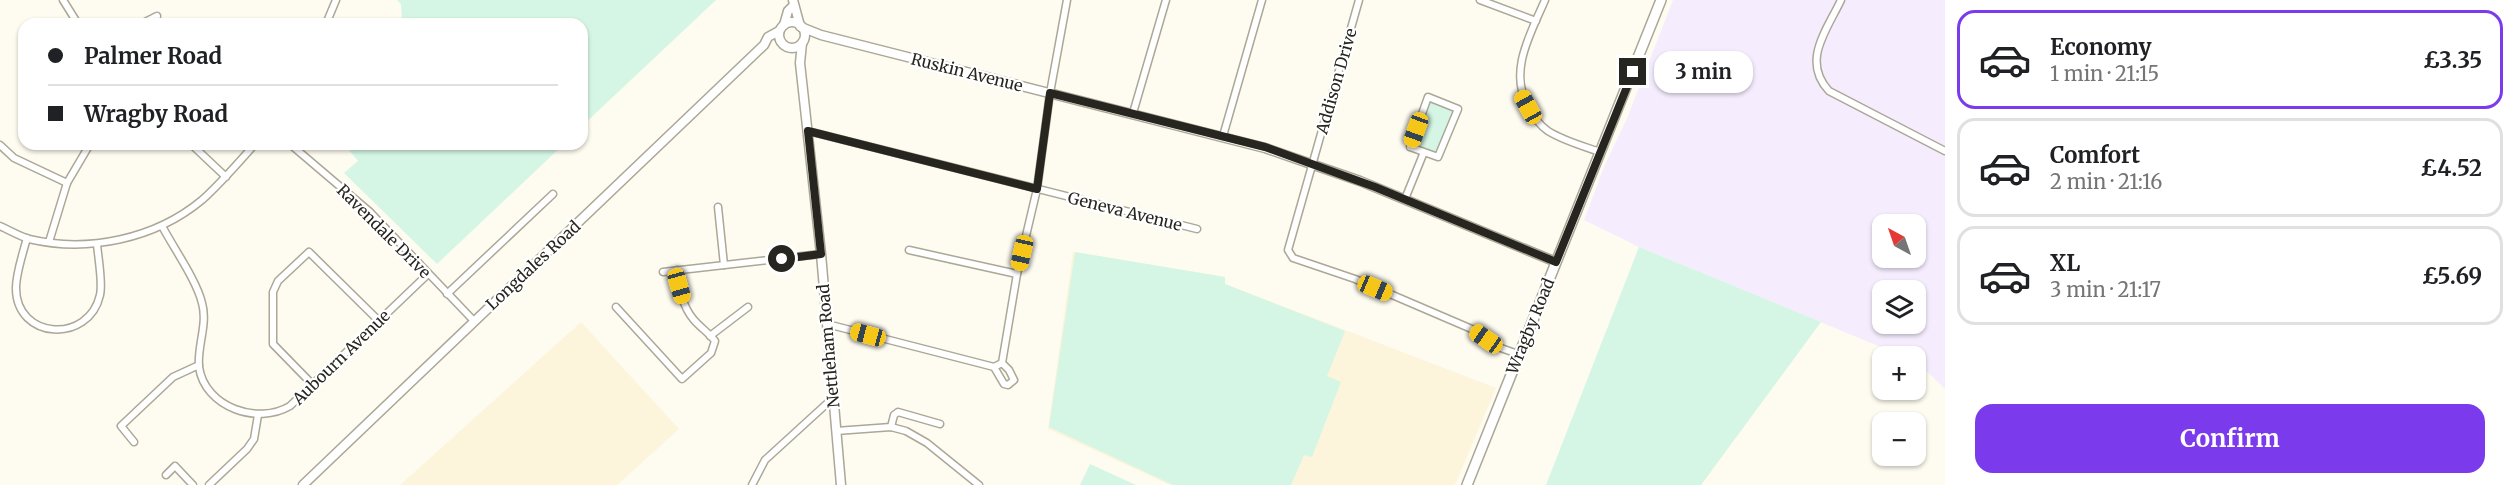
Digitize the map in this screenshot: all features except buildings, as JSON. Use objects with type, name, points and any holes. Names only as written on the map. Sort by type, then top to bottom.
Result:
[{"type":"main road","name":"Wragby Road","points":[[1467,485],[1661,0]]},
{"type":"main road","points":[[793,3],[804,35],[802,42]]},
{"type":"main road","points":[[793,3],[779,39],[800,63]]},
{"type":"main road","points":[[782,28],[792,23],[800,26]]},
{"type":"main road","name":"Ruskin Avenue","points":[[800,26],[821,35],[1223,136],[1312,164],[1405,199],[1556,262]]},
{"type":"main road","name":"Longdales Road","points":[[303,485],[764,45],[770,36],[782,28]]},
{"type":"main road","points":[[764,45],[795,48],[802,42],[821,35]]},
{"type":"main road","name":"Nettleham Road","points":[[802,42],[800,63],[821,254],[841,485]]},
{"type":"street","points":[[63,0],[74,18]]},
{"type":"street","points":[[328,18],[336,0]]},
{"type":"street","points":[[994,367],[1004,384],[1008,385],[1014,380],[1002,363],[1017,274],[1037,189],[1050,93],[1067,0]]},
{"type":"street","points":[[1133,113],[1166,0]]},
{"type":"street","points":[[1223,136],[1262,0]]},
{"type":"street","name":"Addison Drive","points":[[1359,0],[1288,250],[1293,258],[1355,279],[1474,330],[1498,347],[1518,354]]},
{"type":"street","points":[[1480,0],[1536,21]]},
{"type":"street","points":[[1545,0],[1523,55],[1519,76],[1522,96],[1535,118],[1548,130],[1571,142],[1600,152]]},
{"type":"street","points":[[1841,0],[1815,58],[1818,76],[1823,84],[1829,91],[1945,151]]},
{"type":"street","points":[[153,18],[157,16]]},
{"type":"street","points":[[1428,97],[1458,109],[1438,157],[1424,152],[1410,147],[1428,97]]},
{"type":"street","name":"Geneva Avenue","points":[[808,131],[1197,229]]},
{"type":"street","points":[[0,145],[14,158],[68,183]]},
{"type":"street","points":[[49,242],[68,183],[87,150]]},
{"type":"street","points":[[197,150],[226,177]]},
{"type":"street","points":[[0,226],[27,238],[49,242],[97,244],[130,237],[162,226],[199,202],[226,177],[250,150]]},
{"type":"street","name":"Ravendale Drive","points":[[297,150],[370,212],[474,321]]},
{"type":"street","points":[[1405,199],[1424,152]]},
{"type":"street","points":[[447,294],[553,194]]},
{"type":"street","points":[[718,207],[724,265]]},
{"type":"street","points":[[162,226],[194,282],[203,304],[203,335],[199,365],[205,384],[220,400],[242,412],[258,415],[254,439],[247,449],[209,485]]},
{"type":"street","points":[[27,238],[16,288],[21,308],[34,323],[52,331],[69,330],[91,315],[101,294],[97,244]]},
{"type":"street","points":[[909,250],[1017,274]]},
{"type":"street","points":[[313,385],[273,344],[273,292],[278,281],[309,252],[379,321]]},
{"type":"street","points":[[663,272],[821,254]]},
{"type":"street","points":[[616,307],[682,379],[711,353],[715,341],[694,320],[685,306],[677,270]]},
{"type":"street","name":"Aubourn Avenue","points":[[258,415],[288,407],[428,274]]},
{"type":"street","points":[[711,336],[748,307]]},
{"type":"street","points":[[827,324],[994,367],[1002,363]]},
{"type":"street","points":[[134,442],[121,426],[173,377],[199,365]]},
{"type":"street","points":[[752,485],[765,460],[833,398]]},
{"type":"street","points":[[891,427],[894,415],[898,412],[940,424]]},
{"type":"street","points":[[836,431],[891,427],[906,431],[927,443],[979,485]]},
{"type":"street","points":[[166,475],[176,466],[193,485]]},
{"type":"shaded area","points":[[1673,0],[1945,0],[1945,389],[1926,371],[1926,346],[1878,346],[1639,247],[1584,220],[1604,167],[1628,116]]},
{"type":"shaded area","points":[[1073,252],[1225,277],[1225,284],[1496,388],[1455,485],[1170,485],[1048,429]]},
{"type":"shaded area","points":[[581,322],[679,429],[617,485],[400,485]]},
{"type":"green space","points":[[397,0],[716,0],[588,120],[588,18],[402,18],[401,4]]},
{"type":"green space","points":[[1428,97],[1458,109],[1438,157],[1410,147]]},
{"type":"green space","points":[[349,150],[558,150],[437,264],[344,173],[358,161]]},
{"type":"green space","points":[[1639,247],[1821,322],[1701,485],[1546,485]]},
{"type":"green space","points":[[1075,252],[1225,277],[1225,284],[1345,331],[1327,376],[1341,382],[1312,457],[1304,455],[1291,485],[1173,485],[1049,427]]},
{"type":"green space","points":[[1090,464],[1136,485],[1080,485]]},
{"type":"route","points":[[782,259],[821,254],[808,131],[1037,189],[1050,93],[1265,147],[1360,181],[1556,262],[1633,72]]}]
